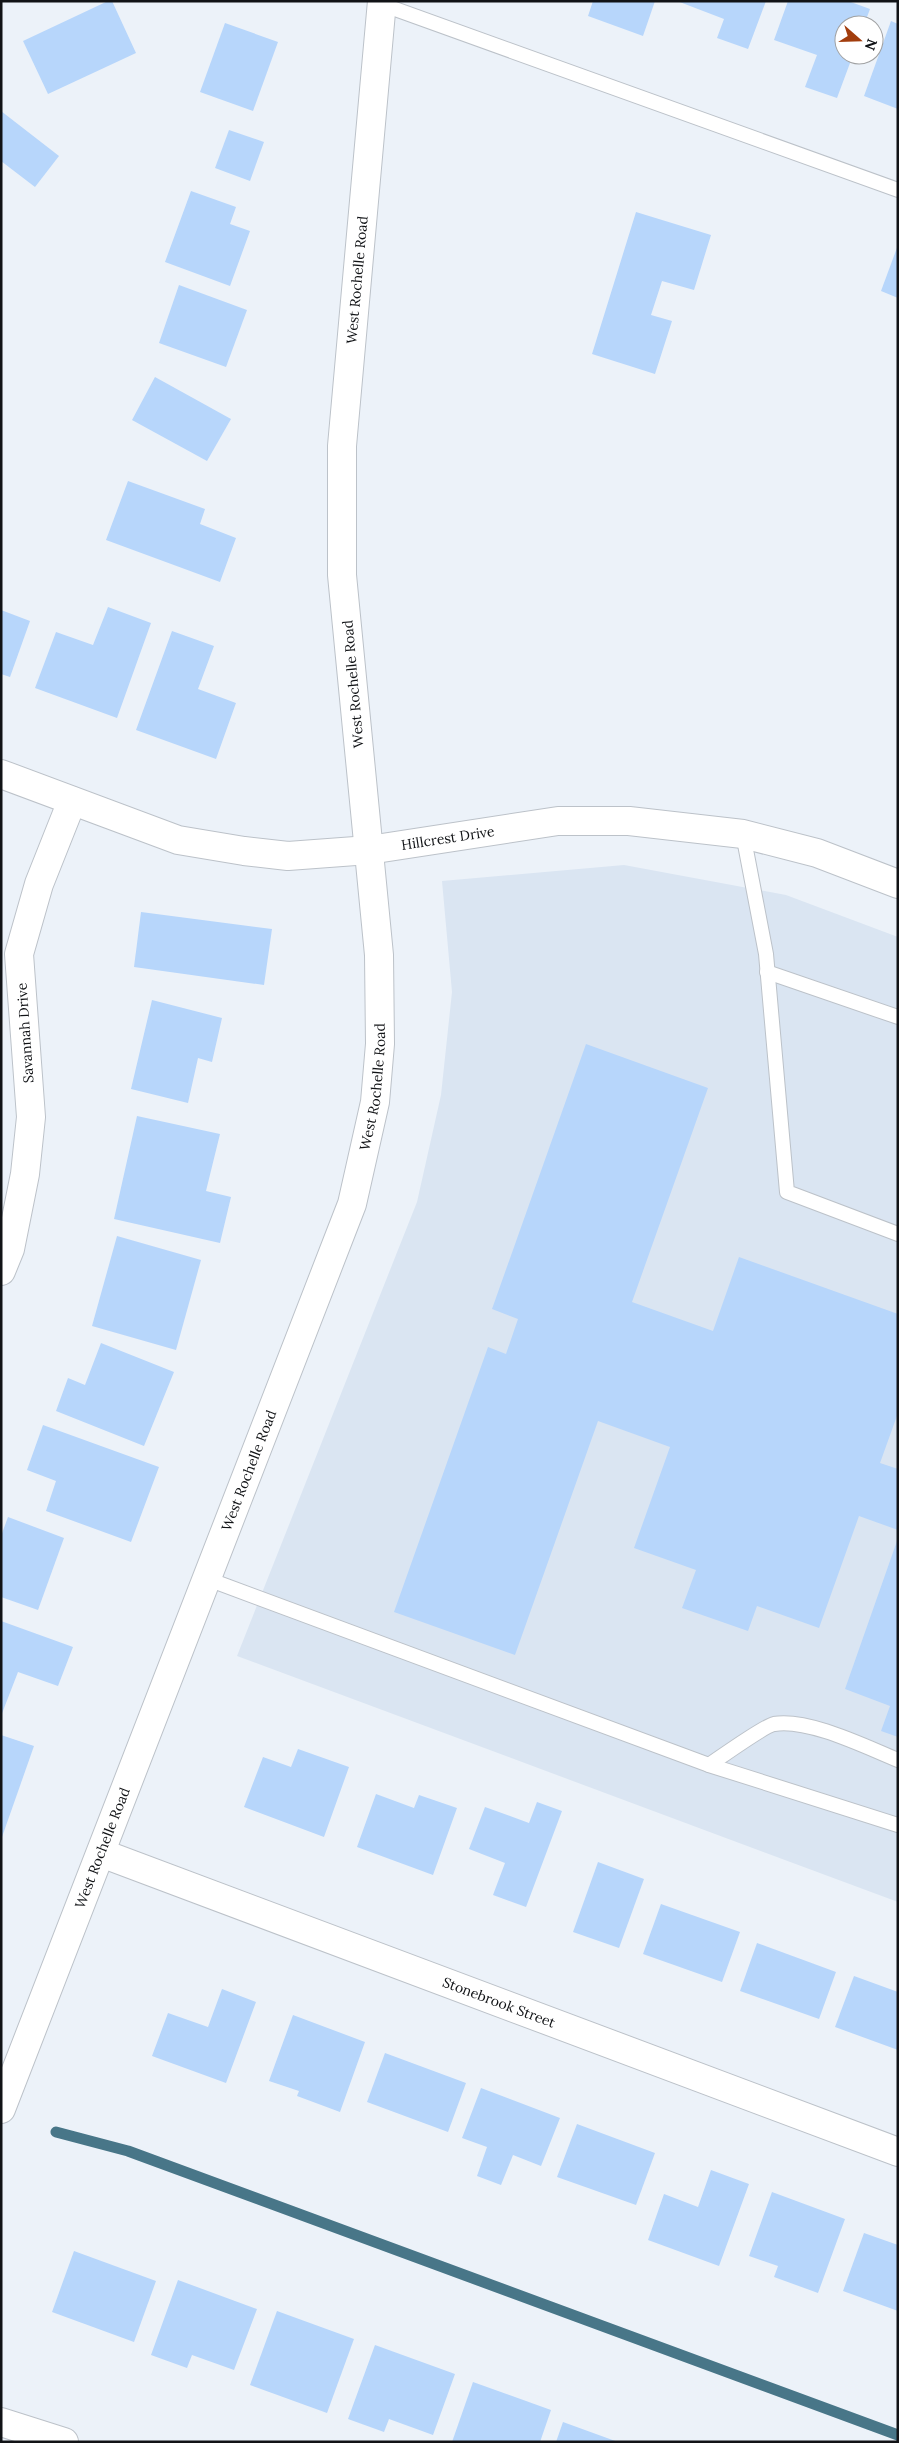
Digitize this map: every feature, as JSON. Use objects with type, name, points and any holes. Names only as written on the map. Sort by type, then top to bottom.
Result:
[{"type":"street","name":"West Rochelle Road","points":[[1,2110],[205,1578],[352,1204],[375,1102],[380,1044],[379,955],[342,575],[342,446],[382,3]]},
{"type":"street","name":"Hillcrest Drive","points":[[1,774],[178,840],[244,851],[288,856],[369,850],[558,821],[629,821],[743,834],[817,853],[898,884]]},
{"type":"street","name":"Savannah Drive","points":[[1,1271],[10,1249],[25,1174],[31,1117],[19,954],[39,884],[72,801]]},
{"type":"street","name":"Stonebrook Street","points":[[101,1853],[898,2152]]},
{"type":"street","points":[[1,2422],[64,2442]]},
{"type":"lane","points":[[382,3],[898,190]]},
{"type":"lane","points":[[743,834],[767,972],[787,1192],[898,1234]]},
{"type":"lane","points":[[767,972],[898,1017]]},
{"type":"lane","points":[[205,1578],[709,1765],[898,1825]]},
{"type":"lane","points":[[709,1765],[773,1724],[792,1724],[830,1732],[898,1760]]},
{"type":"shaded area","points":[[624,865],[786,895],[898,937],[898,1902],[237,1656],[417,1202],[441,1095],[452,992],[442,881]]},
{"type":"building","points":[[108,1],[112,1],[136,53],[48,94],[23,41]]},
{"type":"building","points":[[593,1],[655,1],[643,36],[588,16]]},
{"type":"building","points":[[677,1],[766,1],[748,49],[717,38],[724,19]]},
{"type":"building","points":[[788,1],[848,1],[870,9],[868,15],[834,15],[834,65],[849,65],[837,98],[805,87],[817,55],[774,40]]},
{"type":"building","points":[[891,21],[898,24],[898,109],[864,96],[875,65],[884,65],[884,40]]},
{"type":"building","points":[[225,23],[278,42],[253,111],[200,92]]},
{"type":"building","points":[[1,111],[59,156],[35,187],[1,161]]},
{"type":"building","points":[[229,130],[264,142],[250,181],[215,168]]},
{"type":"building","points":[[191,191],[236,207],[230,224],[250,231],[230,286],[165,262]]},
{"type":"building","points":[[636,212],[711,235],[694,290],[662,281],[651,315],[672,321],[655,374],[592,354]]},
{"type":"building","points":[[898,245],[898,298],[881,291]]},
{"type":"building","points":[[179,285],[247,310],[226,367],[159,343]]},
{"type":"building","points":[[155,377],[231,419],[207,461],[132,420]]},
{"type":"building","points":[[128,481],[205,509],[200,524],[236,538],[220,582],[106,540]]},
{"type":"building","points":[[108,607],[151,623],[117,718],[35,688],[56,632],[93,645]]},
{"type":"building","points":[[1,610],[30,621],[10,677],[1,674]]},
{"type":"building","points":[[172,631],[214,646],[198,689],[236,703],[216,759],[136,730]]},
{"type":"building","points":[[141,912],[272,929],[264,985],[134,967]]},
{"type":"building","points":[[152,1000],[222,1018],[212,1062],[198,1058],[188,1103],[131,1089]]},
{"type":"building","points":[[586,1044],[708,1088],[632,1302],[713,1331],[739,1257],[898,1314],[898,1413],[880,1463],[898,1469],[898,1530],[859,1516],[819,1628],[757,1606],[748,1631],[682,1608],[696,1570],[634,1548],[670,1447],[598,1421],[515,1655],[394,1612],[488,1347],[506,1354],[518,1319],[492,1309]]},
{"type":"building","points":[[137,1116],[220,1134],[206,1191],[231,1197],[220,1243],[114,1219]]},
{"type":"building","points":[[117,1236],[201,1260],[176,1350],[92,1326]]},
{"type":"building","points":[[101,1343],[174,1372],[144,1446],[56,1411],[68,1378],[85,1385]]},
{"type":"building","points":[[43,1425],[159,1467],[131,1542],[46,1511],[56,1481],[27,1470]]},
{"type":"building","points":[[8,1517],[64,1538],[38,1610],[1,1597],[1,1536]]},
{"type":"building","points":[[897,1541],[898,1737],[881,1731],[890,1706],[845,1689]]},
{"type":"building","points":[[1,1621],[73,1647],[58,1686],[18,1672],[1,1716]]},
{"type":"building","points":[[1,1735],[34,1746],[2,1837],[1,1837]]},
{"type":"building","points":[[298,1749],[349,1767],[324,1837],[244,1807],[263,1757],[291,1767]]},
{"type":"building","points":[[376,1794],[414,1808],[419,1795],[457,1808],[433,1875],[357,1847]]},
{"type":"building","points":[[537,1802],[562,1811],[526,1907],[493,1895],[505,1863],[469,1849],[485,1807],[529,1823]]},
{"type":"building","points":[[598,1862],[644,1879],[619,1948],[573,1932]]},
{"type":"building","points":[[661,1904],[740,1932],[722,1982],[643,1954]]},
{"type":"building","points":[[757,1943],[836,1972],[819,2019],[740,1991]]},
{"type":"building","points":[[854,1976],[898,1992],[898,2050],[835,2027]]},
{"type":"building","points":[[222,1989],[256,2002],[226,2083],[152,2056],[168,2013],[208,2027]]},
{"type":"building","points":[[293,2015],[365,2042],[340,2112],[297,2096],[299,2091],[269,2081]]},
{"type":"building","points":[[385,2053],[466,2083],[448,2132],[367,2102]]},
{"type":"building","points":[[481,2088],[560,2118],[541,2166],[513,2155],[501,2185],[477,2176],[487,2147],[462,2138]]},
{"type":"building","points":[[577,2124],[655,2153],[636,2205],[557,2177]]},
{"type":"building","points":[[711,2170],[749,2184],[719,2266],[648,2240],[664,2194],[698,2207]]},
{"type":"building","points":[[772,2192],[845,2219],[818,2293],[774,2277],[778,2266],[749,2256]]},
{"type":"building","points":[[864,2233],[898,2245],[898,2311],[843,2291]]},
{"type":"building","points":[[74,2251],[156,2281],[134,2342],[52,2312]]},
{"type":"building","points":[[178,2280],[257,2309],[234,2370],[192,2355],[187,2368],[151,2355]]},
{"type":"building","points":[[277,2311],[354,2339],[327,2413],[250,2385]]},
{"type":"building","points":[[375,2345],[455,2374],[433,2435],[389,2419],[384,2432],[348,2419]]},
{"type":"building","points":[[473,2382],[551,2410],[540,2442],[452,2442]]},
{"type":"building","points":[[563,2422],[618,2442],[556,2442]]},
{"type":"waterway","points":[[56,2132],[128,2151],[898,2435]]}]
